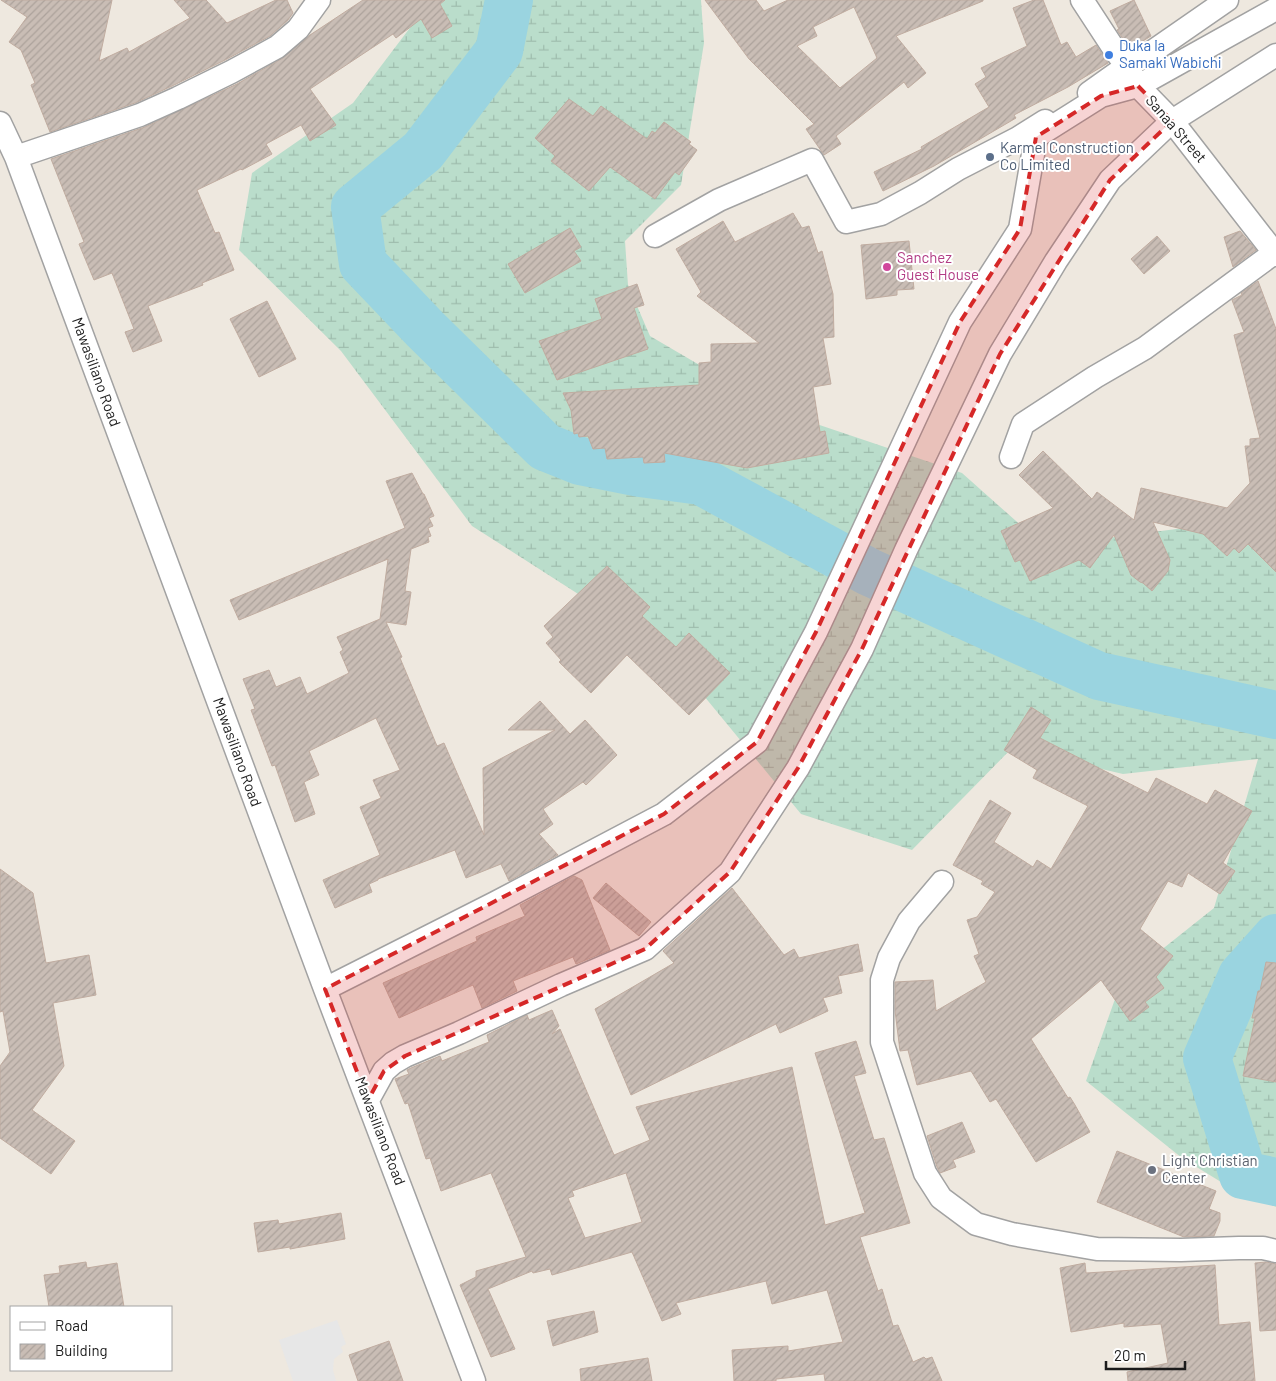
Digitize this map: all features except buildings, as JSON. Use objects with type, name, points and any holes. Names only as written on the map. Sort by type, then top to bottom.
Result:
[{"type":"street","points":[[16,156],[140,115],[231,72],[277,47],[298,29],[319,0]]},
{"type":"street","name":"Sanaa Street","points":[[1082,0],[1127,66],[1138,86],[1172,121],[1275,254]]},
{"type":"street","points":[[655,236],[719,200],[812,160],[846,222],[882,214],[1018,138],[1101,85],[1127,66],[1150,54],[1227,0]]},
{"type":"street","points":[[325,989],[495,903],[664,814],[757,742],[816,632],[960,322],[1020,229],[1036,137],[1101,96],[1138,86],[1276,9]]},
{"type":"street","points":[[368,1100],[384,1071],[405,1056],[459,1033],[560,985],[645,949],[730,872],[798,768],[862,649],[906,550],[1000,354],[1056,261],[1110,180],[1172,121],[1276,55]]},
{"type":"street","name":"Mawasiliano Road","points":[[0,123],[16,156],[325,989],[474,1381]]},
{"type":"street","points":[[1011,457],[1023,424],[1095,377],[1145,348],[1275,254]]},
{"type":"street","points":[[942,882],[909,921],[889,958],[882,980],[882,1042],[925,1173],[941,1198],[976,1224],[1012,1234],[1096,1249],[1181,1250],[1263,1248],[1276,1251]]},
{"type":"highlighted area","points":[[1138,86],[1172,121],[1110,180],[1000,354],[862,649],[798,768],[730,872],[645,949],[405,1056],[384,1071],[368,1100],[325,989],[664,814],[757,742],[816,632],[960,322],[1020,229],[1036,137],[1101,96]]},
{"type":"green space","points":[[431,0],[701,0],[704,43],[681,185],[625,241],[628,285],[650,336],[778,411],[962,473],[1044,546],[1231,522],[1276,529],[1276,1207],[1234,1190],[1182,1158],[1086,1081],[1121,982],[1214,908],[1258,759],[1123,774],[1012,748],[912,850],[801,814],[667,651],[472,526],[341,351],[239,250],[252,173],[353,103]]},
{"type":"shaded area","points":[[337,1320],[346,1344],[341,1347],[343,1352],[334,1359],[333,1370],[336,1381],[293,1381],[279,1340]]},
{"type":"waterway","points":[[509,0],[499,51],[423,151],[355,207],[363,264],[425,329],[545,447],[580,461],[640,473],[701,481],[869,572],[1099,676],[1276,715]]},
{"type":"waterway","points":[[1276,938],[1242,976],[1207,1058],[1243,1175],[1276,1182]]},
{"type":"place","name":"Duka la Samaki Wabichi","points":[[1109,55]]},
{"type":"place","name":"Karmel Construction Co Limited","points":[[990,157]]},
{"type":"place","name":"Sanchez Guest House","points":[[887,267]]},
{"type":"place","name":"Light Christian Center","points":[[1152,1170]]}]
